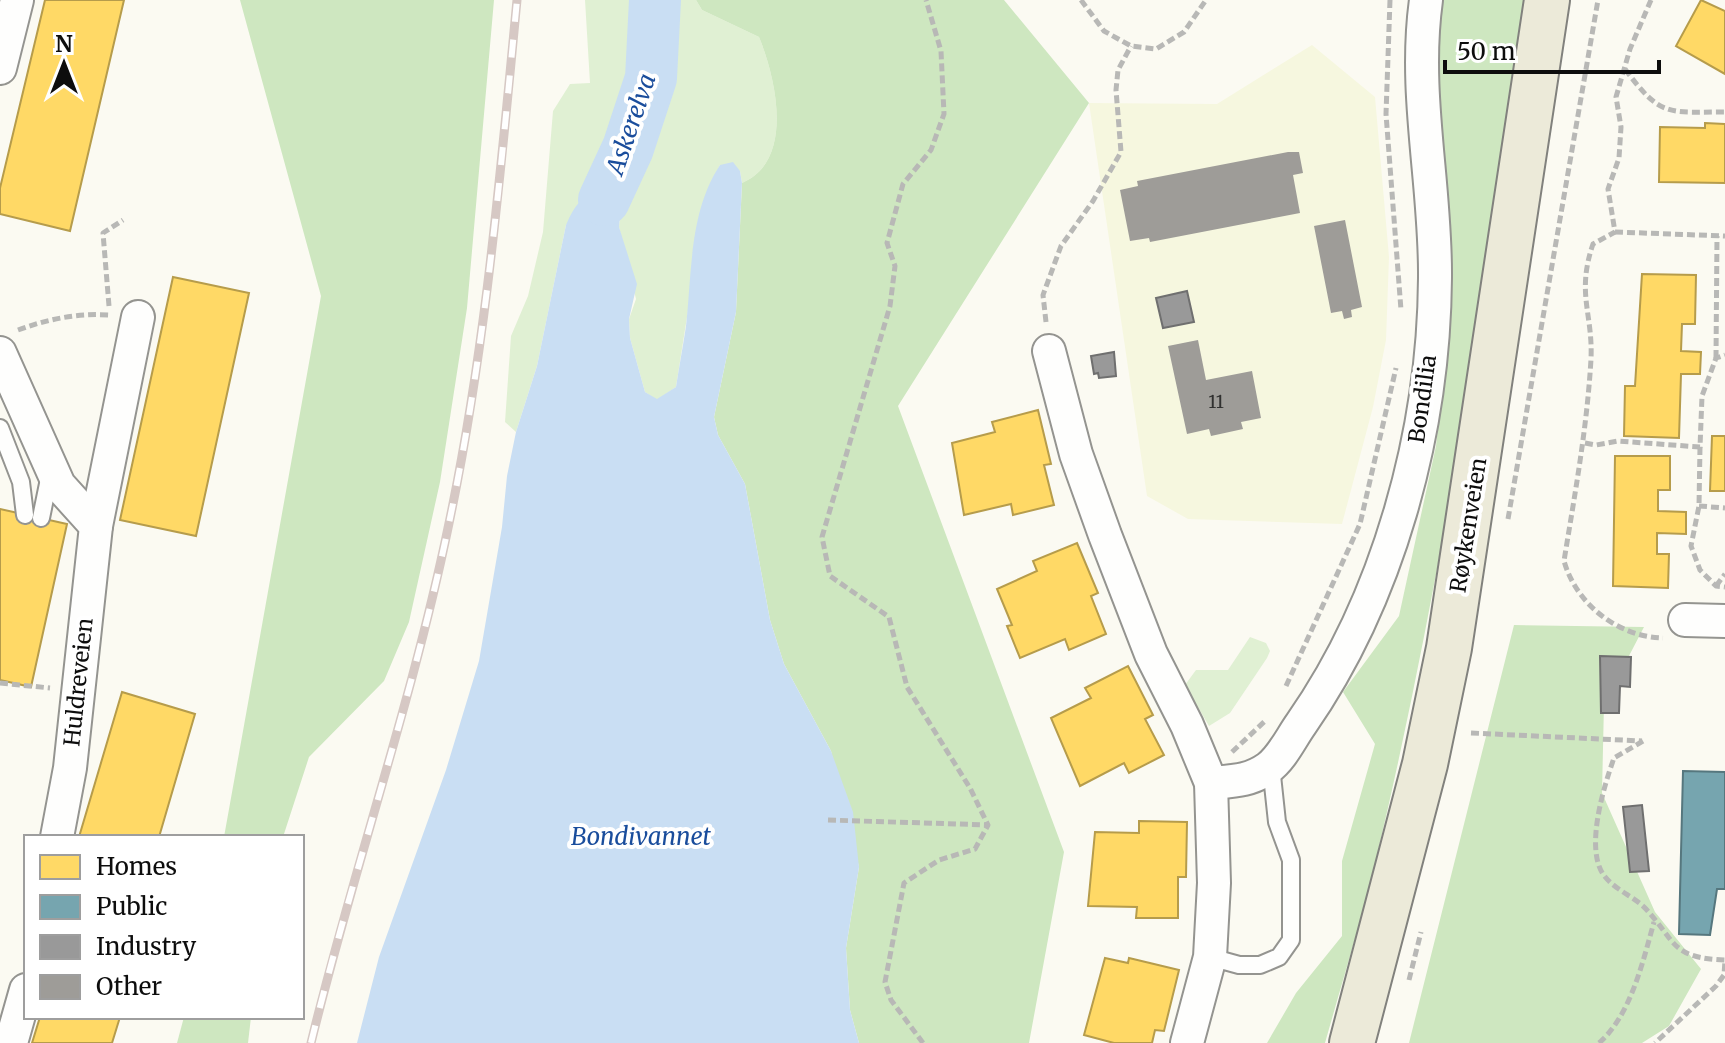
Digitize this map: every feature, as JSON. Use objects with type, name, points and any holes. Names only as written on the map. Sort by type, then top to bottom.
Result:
[{"type":"main road","name":"Røykenveien","points":[[1352,1043],[1425,764],[1449,648],[1547,0]]},
{"type":"street","points":[[0,68],[17,0]]},
{"type":"street","name":"Bondilia","points":[[1271,766],[1323,692],[1362,613],[1390,542],[1417,444],[1426,389],[1435,280],[1434,234],[1422,112],[1421,38],[1426,0]]},
{"type":"street","name":"Huldreveien","points":[[57,835],[70,768],[96,526],[124,316]]},
{"type":"street","points":[[4,346],[59,485],[96,526]]},
{"type":"street","points":[[1049,351],[1076,454],[1105,535],[1151,654],[1187,725],[1211,783],[1214,883],[1210,957],[1187,1043]]},
{"type":"street","points":[[1678,629],[1725,621]]},
{"type":"street","points":[[1211,783],[1248,780],[1271,766]]},
{"type":"street","points":[[11,1043],[24,997]]},
{"type":"lane","points":[[0,428],[33,516],[51,469]]},
{"type":"lane","points":[[0,464],[8,448]]},
{"type":"lane","points":[[1210,957],[1239,965],[1260,965],[1270,963],[1286,950],[1293,924],[1291,860],[1277,822],[1271,766]]},
{"type":"path","points":[[926,0],[941,51],[944,114],[931,150],[903,184],[887,243],[895,266],[890,306],[822,537],[830,576],[889,617],[907,687],[970,788],[988,825]]},
{"type":"path","points":[[1081,0],[1104,31],[1131,46],[1156,49],[1184,32],[1206,0]]},
{"type":"path","points":[[1390,0],[1386,114],[1401,319]]},
{"type":"path","points":[[1615,232],[1608,189],[1619,158],[1621,127],[1616,97],[1651,0]]},
{"type":"path","points":[[1049,351],[1043,295],[1061,246],[1093,201],[1121,152],[1116,90],[1118,70],[1131,46]]},
{"type":"path","points":[[1625,68],[1646,97],[1667,112],[1725,112]]},
{"type":"path","points":[[4,346],[48,319],[124,316],[103,233],[123,220]]},
{"type":"path","points":[[1678,629],[1645,638],[1606,620],[1582,599],[1568,577],[1564,561],[1585,443],[1591,354],[1584,271],[1593,244],[1615,232],[1725,236]]},
{"type":"path","points":[[1717,236],[1716,358],[1702,396],[1699,506],[1691,546],[1700,570],[1716,586],[1725,587]]},
{"type":"path","points":[[1716,358],[1725,355]]},
{"type":"path","points":[[1285,688],[1360,524],[1398,358]]},
{"type":"path","points":[[1585,443],[1596,445],[1618,441],[1700,447]]},
{"type":"path","points":[[1699,506],[1725,508]]},
{"type":"path","points":[[1716,586],[1725,574]]},
{"type":"path","points":[[0,683],[37,689],[77,686]]},
{"type":"path","points":[[1211,783],[1237,745],[1271,715]]},
{"type":"path","points":[[1471,733],[1643,741],[1614,758],[1600,806],[1596,844],[1603,873],[1645,907],[1667,939],[1682,953],[1725,960],[1724,975],[1716,986],[1659,1042]]},
{"type":"path","points":[[828,820],[988,825]]},
{"type":"path","points":[[923,1043],[891,1000],[885,982],[904,883],[939,860],[975,849],[988,825]]},
{"type":"path","points":[[1599,1043],[1619,1018],[1655,921]]},
{"type":"green space","points":[[240,0],[494,0],[467,308],[440,482],[409,622],[384,681],[309,757],[284,835],[224,835],[321,296]]},
{"type":"green space","points":[[585,0],[696,0],[702,10],[759,37],[775,95],[775,138],[769,157],[759,172],[742,183],[740,171],[720,165],[706,196],[676,387],[657,400],[645,392],[630,338],[629,319],[636,299],[619,227],[621,206],[593,196],[566,225],[537,366],[516,432],[505,422],[511,336],[528,296],[543,232],[553,111],[570,84],[590,83]]},
{"type":"green space","points":[[696,0],[1004,0],[1089,103],[898,406],[1064,852],[1029,1043],[859,1043],[850,1010],[846,948],[859,867],[831,751],[784,664],[770,620],[745,484],[718,435],[714,417],[736,312],[742,183],[759,172],[769,157],[775,138],[775,95],[759,37],[702,10]]},
{"type":"green space","points":[[1440,0],[1530,0],[1480,320],[1402,746],[1372,875],[1325,1043],[1267,1043],[1296,993],[1342,936],[1342,861],[1375,744],[1343,692],[1399,616],[1436,446],[1447,343],[1451,232],[1439,97]]},
{"type":"green space","points":[[1312,45],[1375,97],[1389,257],[1386,340],[1373,407],[1342,524],[1188,519],[1147,496],[1089,103],[1217,104]]},
{"type":"green space","points":[[1514,625],[1644,627],[1604,704],[1602,793],[1655,912],[1701,969],[1669,1026],[1642,1043],[1409,1043]]},
{"type":"green space","points":[[1250,637],[1266,643],[1270,651],[1267,658],[1230,713],[1209,726],[1185,685],[1196,670],[1228,670]]},
{"type":"green space","points":[[183,1019],[251,1019],[248,1043],[177,1043]]},
{"type":"water","name":"Bondivannet","points":[[733,162],[740,171],[742,183],[736,312],[714,417],[718,435],[745,484],[770,620],[784,664],[831,751],[853,812],[859,867],[846,948],[850,1010],[859,1043],[357,1043],[379,957],[446,770],[479,661],[502,527],[507,476],[516,432],[537,366],[566,225],[576,206],[587,198],[621,206],[619,227],[637,284],[629,319],[630,338],[645,392],[657,399],[676,387],[702,203],[720,165]]},
{"type":"building: Homes","points":[[45,0],[124,0],[70,231],[0,214],[0,188]]},
{"type":"building: Homes","points":[[1701,0],[1725,11],[1725,74],[1676,46]]},
{"type":"building: Homes","points":[[1705,123],[1725,124],[1725,183],[1659,182],[1660,127],[1705,128]]},
{"type":"building: Homes","points":[[1642,274],[1696,275],[1695,324],[1682,324],[1681,351],[1701,352],[1700,374],[1681,374],[1679,438],[1624,436],[1625,386],[1635,386]]},
{"type":"building: Homes","points":[[173,277],[249,293],[196,536],[120,520]]},
{"type":"building: Homes","points":[[1038,410],[1051,464],[1044,465],[1054,505],[1013,515],[1011,504],[964,515],[952,443],[995,432],[992,422]]},
{"type":"building: Homes","points":[[1712,436],[1725,436],[1725,491],[1710,491]]},
{"type":"building: Homes","points":[[1615,456],[1670,456],[1670,490],[1658,490],[1658,511],[1686,512],[1686,534],[1657,533],[1657,554],[1669,554],[1668,588],[1613,586]]},
{"type":"building: Homes","points":[[0,509],[67,524],[31,687],[0,680]]},
{"type":"building: Homes","points":[[1077,543],[1098,593],[1091,596],[1106,634],[1069,650],[1065,639],[1020,658],[1007,626],[1012,625],[997,589],[1037,571],[1033,561]]},
{"type":"building: Homes","points":[[1128,666],[1153,715],[1145,719],[1164,755],[1129,773],[1124,763],[1080,786],[1051,718],[1091,698],[1085,688]]},
{"type":"building: Homes","points":[[122,692],[195,714],[160,835],[80,835]]},
{"type":"building: Homes","points":[[1139,821],[1187,822],[1186,877],[1178,877],[1178,918],[1136,918],[1137,907],[1088,906],[1095,832],[1139,833]]},
{"type":"building: Homes","points":[[1105,958],[1128,963],[1129,958],[1179,970],[1164,1031],[1155,1030],[1152,1043],[1114,1043],[1084,1035]]},
{"type":"building: Homes","points":[[39,1019],[119,1019],[112,1043],[32,1043]]},
{"type":"building: Public","points":[[1683,771],[1725,772],[1725,889],[1717,889],[1710,935],[1679,934]]},
{"type":"building: Industry","points":[[1187,291],[1194,322],[1163,328],[1156,298]]},
{"type":"building: Industry","points":[[1114,352],[1116,376],[1099,378],[1098,373],[1094,374],[1091,356]]},
{"type":"building: Industry","points":[[1600,656],[1631,657],[1630,687],[1620,686],[1619,713],[1601,713]]},
{"type":"building: Industry","points":[[1642,805],[1649,871],[1630,872],[1623,807]]},
{"type":"building: Other","points":[[1299,152],[1303,173],[1293,175],[1300,213],[1150,242],[1149,238],[1130,241],[1120,190],[1138,186],[1137,181]]},
{"type":"building: Other","points":[[1345,220],[1362,307],[1351,310],[1352,317],[1344,319],[1342,311],[1331,313],[1314,226]]},
{"type":"building: Other","points":[[1198,340],[1206,380],[1252,371],[1261,418],[1241,422],[1243,429],[1211,436],[1209,429],[1187,434],[1168,346]]},
{"type":"waterway","name":"Askerelva","points":[[604,200],[628,148],[651,78],[655,0]]},
{"type":"railway","points":[[311,1043],[434,593],[461,463],[482,331],[517,0]]}]
